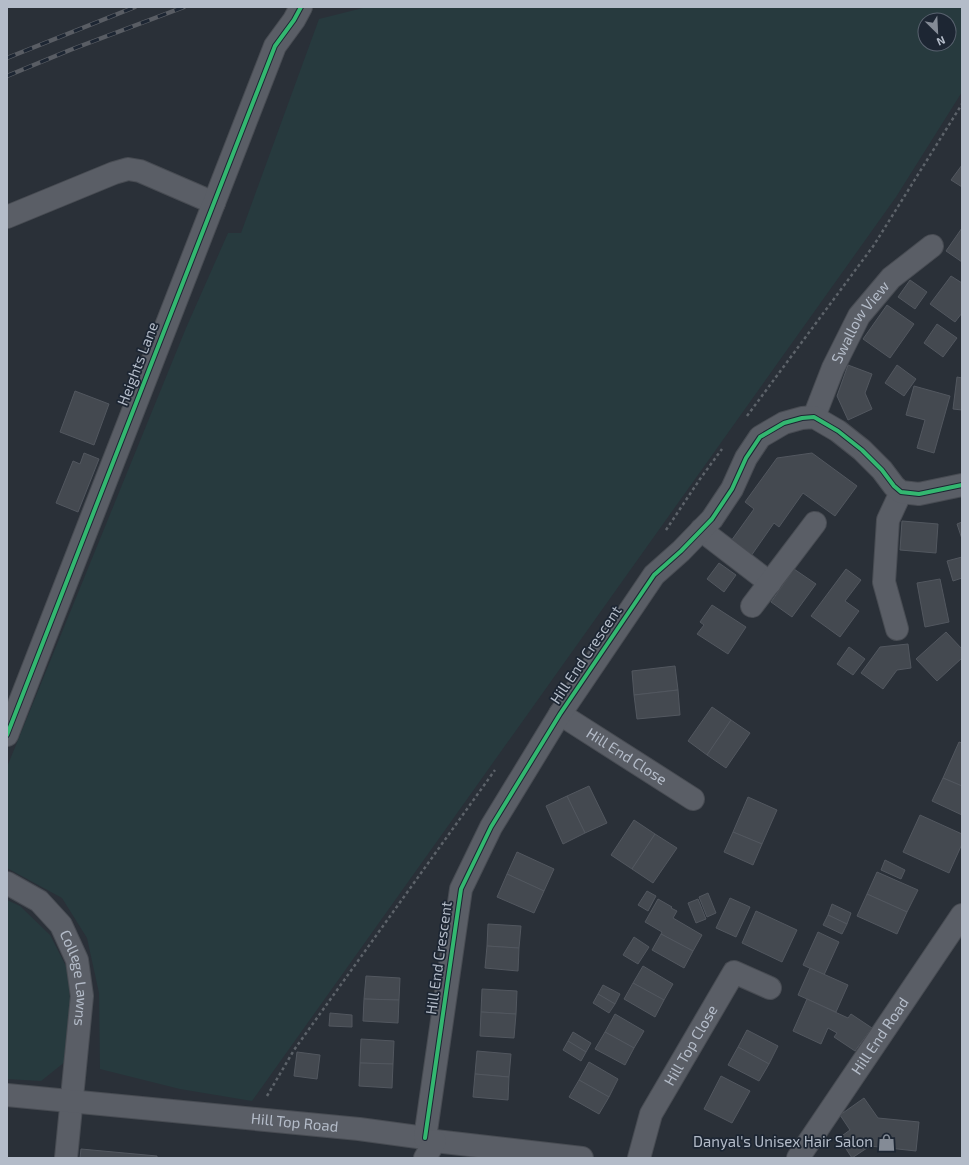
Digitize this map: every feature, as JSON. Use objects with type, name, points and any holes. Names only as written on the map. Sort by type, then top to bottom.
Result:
[{"type":"street","name":"Heights Lane","points":[[7,735],[275,46],[294,20],[301,7]]},
{"type":"street","points":[[7,217],[114,173],[128,169],[140,171],[214,203]]},
{"type":"street","name":"Swallow View","points":[[814,417],[833,368],[859,316],[891,278],[932,246]]},
{"type":"street","points":[[814,417],[838,431],[862,450],[901,492],[919,494],[962,486]]},
{"type":"street","name":"Hill End Crescent","points":[[429,1146],[461,889],[490,827],[560,714],[654,575],[681,552],[712,518],[732,489],[746,458],[760,437],[784,423],[802,418],[814,417]]},
{"type":"street","points":[[897,629],[884,582],[888,520],[901,492]]},
{"type":"street","points":[[752,606],[815,523]]},
{"type":"street","points":[[701,530],[770,582]]},
{"type":"street","name":"Hill End Close","points":[[560,714],[693,799]]},
{"type":"street","name":"College Lawns","points":[[7,884],[40,901],[61,925],[77,960],[82,996],[66,1158]]},
{"type":"street","name":"Hill End Road","points":[[798,1158],[962,914]]},
{"type":"street","name":"Hill Top Close","points":[[639,1158],[651,1114],[734,972],[770,988]]},
{"type":"street","name":"Hill Top Road","points":[[7,1096],[359,1129],[429,1146],[582,1158]]},
{"type":"green space","points":[[367,7],[962,7],[962,92],[896,197],[252,1101],[180,1089],[100,1069],[99,993],[87,938],[62,898],[7,868],[7,767],[186,328],[228,233],[241,233],[319,19]]},
{"type":"green space","points":[[7,900],[20,906],[50,935],[68,970],[71,1014],[66,1061],[41,1081],[7,1079]]},
{"type":"building","points":[[962,165],[962,187],[951,180]]},
{"type":"building","points":[[962,228],[962,262],[946,251]]},
{"type":"building","points":[[951,276],[962,283],[962,313],[955,322],[930,304]]},
{"type":"building","points":[[910,280],[927,292],[915,309],[898,297]]},
{"type":"building","points":[[887,305],[914,324],[890,358],[863,339]]},
{"type":"building","points":[[937,324],[957,338],[943,357],[924,343]]},
{"type":"building","points":[[848,365],[872,374],[865,393],[872,409],[848,420],[837,396]]},
{"type":"building","points":[[897,365],[916,379],[904,396],[885,383]]},
{"type":"building","points":[[957,377],[962,378],[962,410],[953,409]]},
{"type":"building","points":[[914,386],[950,396],[934,453],[917,448],[925,420],[906,415]]},
{"type":"building","points":[[75,391],[109,404],[94,445],[60,432]]},
{"type":"building","points":[[84,453],[99,459],[78,512],[56,503],[73,461],[80,464]]},
{"type":"building","points":[[812,453],[857,486],[835,516],[803,493],[779,527],[774,523],[751,556],[731,541],[754,509],[745,502],[777,458]]},
{"type":"building","points":[[902,521],[938,524],[936,553],[900,550]]},
{"type":"building","points":[[962,522],[962,539],[957,524]]},
{"type":"building","points":[[962,557],[962,578],[953,581],[947,561]]},
{"type":"building","points":[[719,563],[736,575],[724,592],[707,579]]},
{"type":"building","points":[[794,569],[816,584],[792,617],[771,602]]},
{"type":"building","points":[[846,569],[861,580],[845,601],[859,611],[840,637],[811,616]]},
{"type":"building","points":[[940,579],[949,622],[925,627],[917,583]]},
{"type":"building","points":[[712,605],[746,627],[728,654],[697,634],[704,625],[700,622]]},
{"type":"building","points":[[946,632],[962,649],[962,658],[937,681],[916,659]]},
{"type":"building","points":[[908,644],[911,668],[897,670],[883,689],[861,673],[880,647]]},
{"type":"building","points":[[849,647],[865,659],[853,675],[837,664]]},
{"type":"building","points":[[675,666],[678,690],[634,695],[632,671]]},
{"type":"building","points":[[678,690],[680,715],[637,719],[634,695]]},
{"type":"building","points":[[712,707],[731,720],[707,755],[688,741]]},
{"type":"building","points":[[731,720],[750,733],[726,768],[707,755]]},
{"type":"building","points":[[959,742],[962,743],[962,786],[943,778]]},
{"type":"building","points":[[943,778],[962,786],[962,815],[932,801]]},
{"type":"building","points":[[589,786],[607,823],[585,833],[567,796]]},
{"type":"building","points":[[567,796],[585,833],[563,844],[546,806]]},
{"type":"building","points":[[748,797],[777,810],[762,844],[733,832]]},
{"type":"building","points":[[920,815],[962,834],[962,844],[949,873],[903,852]]},
{"type":"building","points":[[634,820],[655,834],[632,869],[611,855]]},
{"type":"building","points":[[733,832],[762,844],[753,865],[724,852]]},
{"type":"building","points":[[655,834],[677,848],[653,883],[632,869]]},
{"type":"building","points":[[517,852],[554,869],[544,891],[507,874]]},
{"type":"building","points":[[885,860],[905,870],[901,879],[881,870]]},
{"type":"building","points":[[877,872],[918,890],[907,912],[867,894]]},
{"type":"building","points":[[507,874],[544,891],[534,913],[497,897]]},
{"type":"building","points":[[647,891],[656,896],[648,911],[638,905]]},
{"type":"building","points":[[708,893],[716,913],[707,917],[699,897]]},
{"type":"building","points":[[867,894],[907,912],[897,934],[857,916]]},
{"type":"building","points":[[730,898],[750,907],[736,937],[716,928]]},
{"type":"building","points":[[658,899],[677,911],[673,918],[702,935],[693,951],[661,934],[662,932],[645,922]]},
{"type":"building","points":[[698,899],[706,919],[696,923],[688,903]]},
{"type":"building","points":[[832,904],[851,913],[847,924],[828,915]]},
{"type":"building","points":[[756,911],[797,930],[782,962],[742,943]]},
{"type":"building","points":[[828,915],[847,924],[842,934],[823,925]]},
{"type":"building","points":[[488,924],[521,926],[519,948],[487,946]]},
{"type":"building","points":[[818,932],[839,942],[824,975],[803,965]]},
{"type":"building","points":[[661,934],[693,951],[684,968],[652,950]]},
{"type":"building","points":[[634,937],[649,947],[638,964],[623,955]]},
{"type":"building","points":[[487,946],[519,948],[518,971],[485,968]]},
{"type":"building","points":[[643,966],[673,984],[664,1000],[633,983]]},
{"type":"building","points":[[810,968],[848,985],[836,1012],[798,995]]},
{"type":"building","points":[[366,976],[400,978],[399,1000],[364,999]]},
{"type":"building","points":[[633,983],[664,1000],[655,1017],[624,999]]},
{"type":"building","points":[[603,985],[620,994],[615,1004],[598,994]]},
{"type":"building","points":[[482,989],[517,991],[516,1014],[481,1012]]},
{"type":"building","points":[[598,994],[615,1004],[609,1013],[593,1003]]},
{"type":"building","points":[[364,999],[399,1000],[398,1023],[363,1021]]},
{"type":"building","points":[[807,999],[848,1018],[851,1014],[872,1028],[855,1051],[834,1037],[837,1033],[828,1028],[821,1044],[793,1031]]},
{"type":"building","points":[[481,1012],[516,1014],[514,1038],[480,1036]]},
{"type":"building","points":[[330,1013],[352,1015],[352,1027],[329,1026]]},
{"type":"building","points":[[615,1014],[644,1031],[634,1048],[605,1032]]},
{"type":"building","points":[[747,1030],[778,1046],[769,1064],[738,1047]]},
{"type":"building","points":[[573,1032],[591,1043],[586,1052],[568,1041]]},
{"type":"building","points":[[605,1032],[634,1048],[625,1065],[595,1049]]},
{"type":"building","points":[[361,1039],[394,1041],[393,1064],[360,1063]]},
{"type":"building","points":[[568,1041],[586,1052],[581,1061],[563,1050]]},
{"type":"building","points":[[738,1047],[769,1064],[759,1081],[728,1065]]},
{"type":"building","points":[[477,1051],[511,1054],[509,1077],[475,1074]]},
{"type":"building","points":[[297,1052],[320,1055],[317,1079],[294,1076]]},
{"type":"building","points":[[589,1062],[618,1079],[609,1097],[579,1080]]},
{"type":"building","points":[[360,1063],[393,1064],[392,1088],[359,1086]]},
{"type":"building","points":[[475,1074],[509,1077],[508,1100],[473,1097]]},
{"type":"building","points":[[721,1076],[750,1091],[732,1123],[704,1109]]},
{"type":"building","points":[[579,1080],[609,1097],[599,1114],[569,1097]]},
{"type":"building","points":[[864,1098],[878,1118],[919,1122],[916,1151],[870,1146],[852,1158],[839,1138],[850,1130],[840,1115]]},
{"type":"building","points":[[81,1149],[157,1156],[157,1158],[80,1158]]},
{"type":"railway","points":[[7,58],[135,7]]},
{"type":"railway","points":[[7,76],[70,50],[184,7]]},
{"type":"cycle path","points":[[7,735],[275,46],[294,20],[301,7]]},
{"type":"cycle path","points":[[425,1138],[461,889],[491,827],[560,714],[654,575],[681,551],[712,519],[732,489],[746,458],[760,437],[784,423],[802,418],[814,417],[838,431],[862,450],[901,492],[919,494],[962,485]]},
{"type":"place","name":"Danyal's Unisex Hair Salon","points":[[886,1142]]}]
